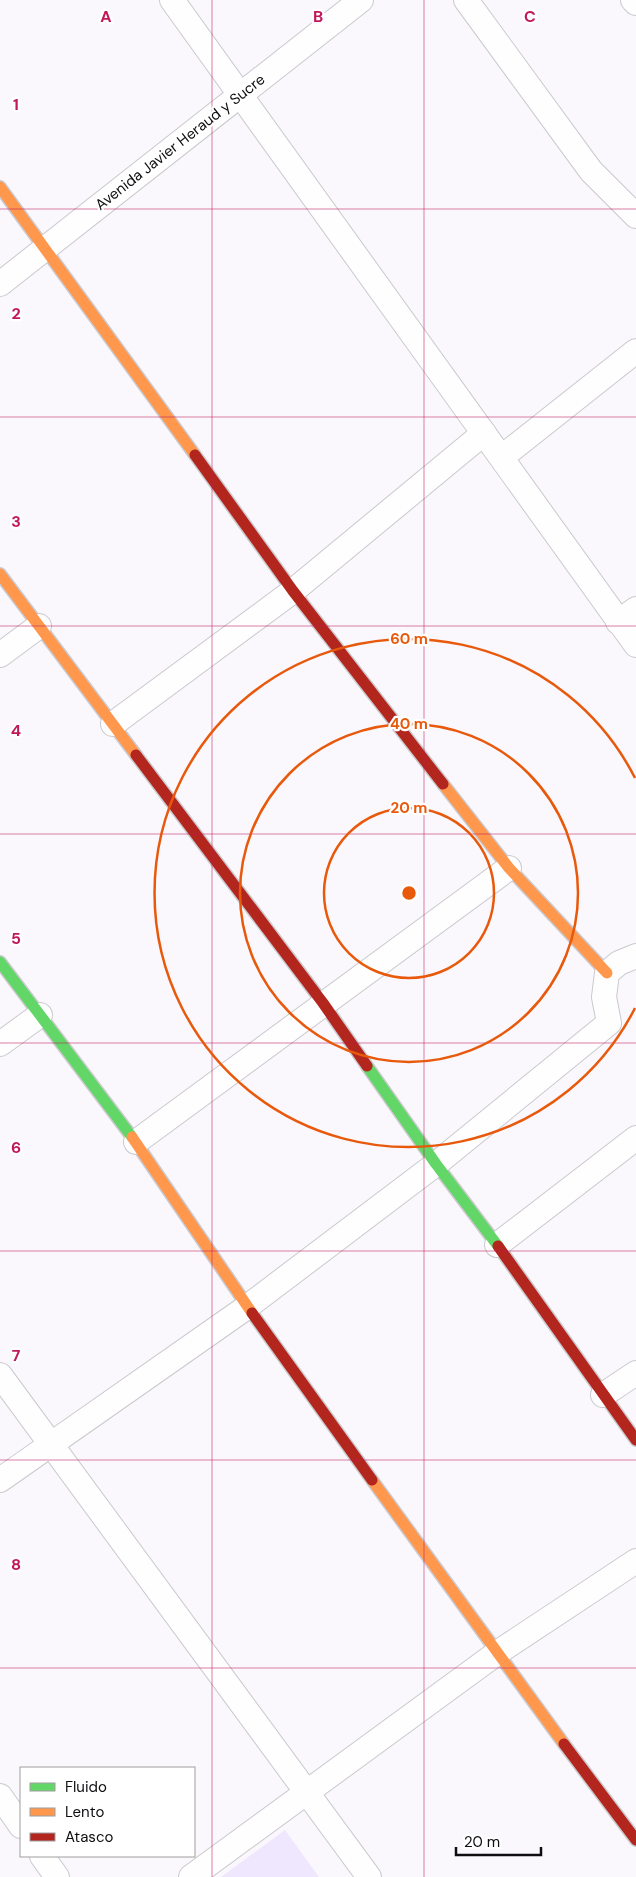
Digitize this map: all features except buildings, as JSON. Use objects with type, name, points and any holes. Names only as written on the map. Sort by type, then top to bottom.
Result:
[{"type":"street","points":[[172,0],[484,433],[627,616],[636,645]]},
{"type":"street","name":"Avenida Javier Heraud y Sucre","points":[[0,284],[361,0]]},
{"type":"street","points":[[466,0],[591,171],[636,216]]},
{"type":"street","points":[[633,0],[636,3]]},
{"type":"street","points":[[0,187],[294,591],[509,868],[606,973],[604,997],[609,1023],[436,1164],[247,1307],[0,1480]]},
{"type":"street","points":[[502,457],[636,351]]},
{"type":"street","points":[[113,724],[294,591],[484,433]]},
{"type":"street","points":[[0,574],[323,1003],[436,1164],[636,1440]]},
{"type":"street","points":[[0,655],[39,626]]},
{"type":"street","points":[[136,1142],[509,868]]},
{"type":"street","points":[[606,973],[619,963],[636,956]]},
{"type":"street","points":[[0,962],[136,1142],[247,1307],[497,1653],[636,1840]]},
{"type":"street","points":[[0,1044],[40,1015]]},
{"type":"street","points":[[497,1246],[636,1138]]},
{"type":"street","points":[[603,1394],[636,1373]]},
{"type":"street","points":[[0,1375],[369,1877]]},
{"type":"street","points":[[191,1877],[497,1653],[636,1561]]},
{"type":"street","points":[[0,1796],[20,1825]]},
{"type":"street","points":[[43,1857],[57,1877]]},
{"type":"shaded area","points":[[285,1830],[319,1877],[221,1877]]},
{"type":"traffic: fast","points":[[0,962],[132,1137]]},
{"type":"traffic: fast","points":[[367,1066],[436,1164],[498,1246]]},
{"type":"traffic: slow","points":[[0,187],[195,455]]},
{"type":"traffic: slow","points":[[0,574],[136,755]]},
{"type":"traffic: slow","points":[[443,784],[509,868],[607,973]]},
{"type":"traffic: slow","points":[[132,1137],[252,1313]]},
{"type":"traffic: slow","points":[[372,1480],[564,1744]]},
{"type":"traffic: jam","points":[[195,455],[293,591],[443,784]]},
{"type":"traffic: jam","points":[[136,755],[323,1003],[367,1066]]},
{"type":"traffic: jam","points":[[498,1246],[636,1440]]},
{"type":"traffic: jam","points":[[252,1313],[372,1480]]},
{"type":"traffic: jam","points":[[564,1744],[636,1840]]}]
